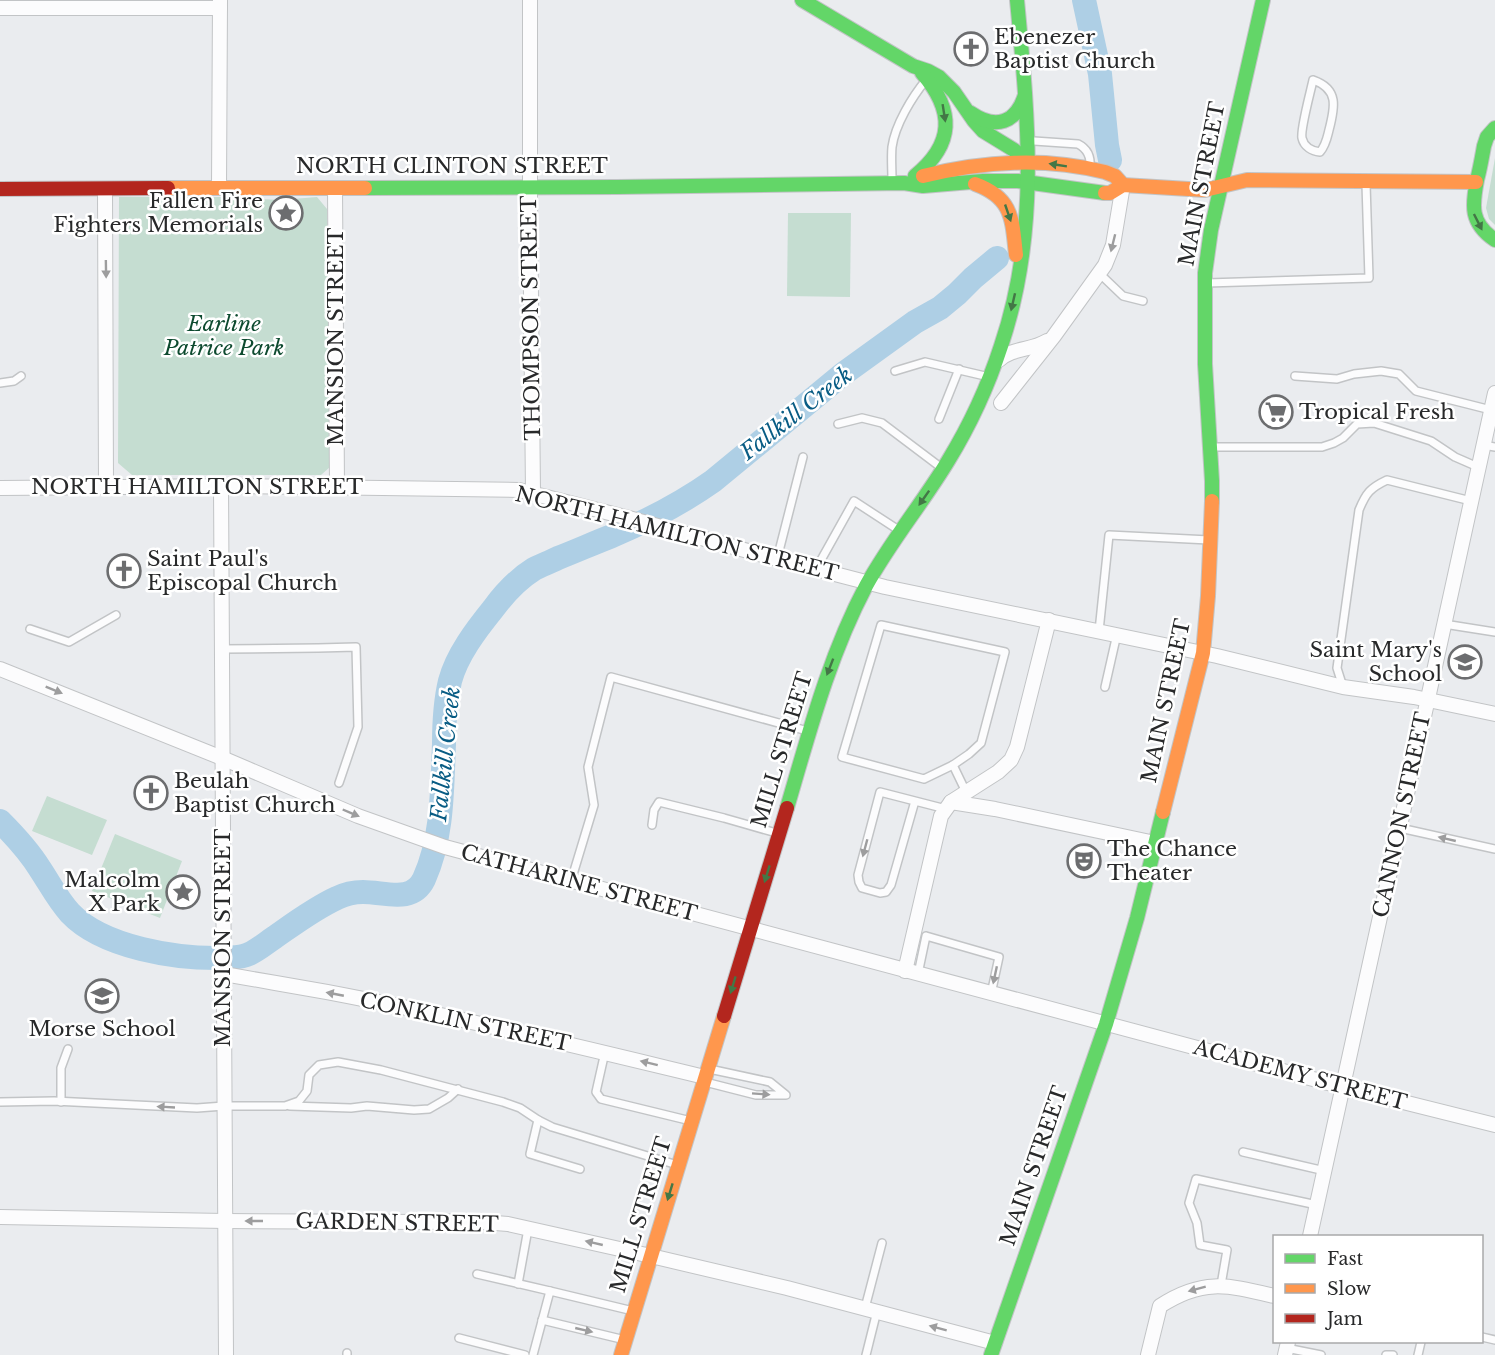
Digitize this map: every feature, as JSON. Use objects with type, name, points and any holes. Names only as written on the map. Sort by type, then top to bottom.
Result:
[{"type":"main road","points":[[802,0],[913,66],[934,86],[945,111],[943,142],[934,159],[921,172],[898,183]]},
{"type":"main road","name":"MILL STREET","points":[[621,1355],[809,731],[834,657],[868,583],[943,470],[970,423],[992,372],[1006,330],[1018,281],[1026,232],[1029,182],[1029,141],[1017,0]]},
{"type":"main road","name":"MAIN STREET","points":[[993,1349],[1106,1024],[1137,918],[1203,652],[1209,596],[1212,481],[1205,364],[1205,273],[1220,186],[1263,0]]},
{"type":"main road","points":[[913,66],[930,71],[945,81],[952,87],[981,129],[1029,162]]},
{"type":"main road","points":[[967,109],[983,121],[1003,122],[1018,111],[1025,94]]},
{"type":"main road","points":[[1495,128],[1487,137],[1484,146],[1473,203],[1473,212],[1480,228],[1495,240]]},
{"type":"main road","name":"NORTH CLINTON STREET","points":[[898,183],[938,172],[1029,162],[1113,175],[1123,185]]},
{"type":"main road","name":"NORTH CLINTON STREET","points":[[0,189],[898,183],[923,186],[1002,181],[1029,182],[1110,193],[1123,185],[1205,190],[1247,180],[1476,182]]},
{"type":"main road","points":[[963,183],[986,188],[1005,202],[1013,227],[1018,281]]},
{"type":"street","name":"THOMPSON STREET","points":[[530,0],[533,493]]},
{"type":"street","points":[[0,8],[220,4],[219,188]]},
{"type":"street","points":[[1001,403],[1100,274],[1113,245],[1123,185]]},
{"type":"street","name":"MANSION STREET","points":[[335,188],[337,486]]},
{"type":"street","points":[[105,189],[106,487]]},
{"type":"street","points":[[992,372],[1010,352],[1037,347],[1054,336]]},
{"type":"street","name":"CANNON STREET","points":[[1310,1235],[1478,467],[1489,446],[1491,410],[1495,393]]},
{"type":"street","name":"MANSION STREET","points":[[221,486],[226,1355]]},
{"type":"street","name":"NORTH HAMILTON STREET","points":[[0,488],[337,486],[519,490],[868,583],[1203,652],[1343,687],[1427,700],[1495,714]]},
{"type":"street","points":[[911,972],[941,816],[948,805],[998,772],[1011,760],[1017,747],[1049,620]]},
{"type":"street","name":"CATHARINE STREET","points":[[0,669],[222,758],[358,816],[445,847],[1106,1024]]},
{"type":"street","points":[[948,805],[995,809],[1155,843]]},
{"type":"street","name":"CONKLIN STREET","points":[[224,971],[429,1013],[706,1076]]},
{"type":"street","name":"ACADEMY STREET","points":[[1106,1024],[1495,1125]]},
{"type":"street","name":"GARDEN STREET","points":[[0,1217],[225,1221],[470,1221],[508,1224],[651,1256],[871,1310],[993,1349]]},
{"type":"street","points":[[1148,1355],[1160,1306],[1172,1299],[1190,1291],[1221,1285],[1273,1296]]},
{"type":"lane","points":[[898,183],[892,146],[897,127],[927,78]]},
{"type":"lane","points":[[1313,80],[1323,83],[1330,90],[1334,104],[1324,147],[1320,152],[1307,147],[1302,138],[1313,80]]},
{"type":"lane","points":[[1029,141],[1078,144],[1083,147],[1091,159],[1090,170]]},
{"type":"lane","points":[[1205,283],[1369,278],[1366,182]]},
{"type":"lane","points":[[1100,274],[1123,296],[1143,301]]},
{"type":"lane","points":[[895,371],[925,362],[959,369],[992,372]]},
{"type":"lane","points":[[939,419],[959,369]]},
{"type":"lane","points":[[1295,376],[1337,379],[1354,374],[1381,371],[1399,374],[1416,391],[1491,410]]},
{"type":"lane","points":[[0,383],[14,381],[21,376]]},
{"type":"lane","points":[[838,424],[862,418],[882,423],[943,470]]},
{"type":"lane","points":[[1210,447],[1322,447],[1343,438],[1357,424],[1374,423],[1431,441],[1455,457],[1478,467]]},
{"type":"lane","points":[[777,559],[803,457]]},
{"type":"lane","points":[[1343,687],[1337,668],[1359,510],[1366,494],[1387,480],[1471,501]]},
{"type":"lane","points":[[816,569],[854,501],[901,531]]},
{"type":"lane","points":[[1100,631],[1109,535],[1211,540]]},
{"type":"lane","points":[[30,628],[69,642],[116,615]]},
{"type":"lane","points":[[1444,624],[1495,632]]},
{"type":"lane","points":[[881,625],[1005,652],[981,743],[953,765],[924,779],[842,757],[881,625]]},
{"type":"lane","points":[[1105,687],[1117,634]]},
{"type":"lane","points":[[222,649],[356,647],[358,726],[339,783]]},
{"type":"lane","points":[[571,881],[594,806],[588,767],[611,677],[809,731]]},
{"type":"lane","points":[[953,765],[966,792]]},
{"type":"lane","points":[[915,801],[891,885],[886,892],[880,893],[862,888],[858,874],[880,792],[915,801],[948,805]]},
{"type":"lane","points":[[652,825],[654,810],[659,802],[778,834]]},
{"type":"lane","points":[[1400,828],[1495,849]]},
{"type":"lane","points":[[911,972],[926,936],[999,957],[991,994]]},
{"type":"lane","points":[[61,1102],[61,1068],[68,1049]]},
{"type":"lane","points":[[605,1052],[596,1092],[601,1099],[692,1122]]},
{"type":"lane","points":[[285,1106],[299,1101],[307,1091],[309,1075],[318,1065],[338,1062],[381,1070],[503,1101],[552,1127],[679,1165]]},
{"type":"lane","points":[[706,1076],[770,1082],[786,1095],[756,1095],[706,1076]]},
{"type":"lane","points":[[0,1102],[61,1102],[197,1108],[224,1106],[351,1108],[367,1106],[414,1110],[429,1108],[448,1098],[458,1089]]},
{"type":"lane","points":[[538,1120],[530,1154],[580,1169]]},
{"type":"lane","points":[[1244,1152],[1325,1171]]},
{"type":"lane","points":[[1221,1285],[1227,1250],[1200,1245],[1197,1223],[1189,1203],[1196,1179],[1317,1205]]},
{"type":"lane","points":[[518,1284],[528,1229]]},
{"type":"lane","points":[[866,1355],[882,1243]]},
{"type":"lane","points":[[477,1274],[634,1312]]},
{"type":"lane","points":[[532,1355],[550,1291]]},
{"type":"lane","points":[[542,1320],[626,1340]]},
{"type":"lane","points":[[459,1338],[525,1355]]},
{"type":"lane","points":[[1286,1348],[1321,1355]]},
{"type":"lane","points":[[1386,1355],[1393,1355]]},
{"type":"green space","points":[[1495,158],[1495,225],[1489,219],[1486,208]]},
{"type":"green space","name":"Earline Patrice Park","points":[[119,197],[221,197],[281,200],[317,197],[327,209],[330,467],[321,475],[132,475],[118,463]]},
{"type":"green space","points":[[788,213],[851,213],[850,297],[787,296]]},
{"type":"green space","points":[[47,796],[107,820],[92,855],[32,831]]},
{"type":"green space","points":[[115,834],[182,861],[160,918],[92,891]]},
{"type":"waterway","name":"Fallkill Creek","points":[[1084,0],[1100,74],[1110,160]]},
{"type":"waterway","name":"Fallkill Creek","points":[[0,821],[31,856],[70,913],[84,925],[121,943],[163,953],[205,958],[243,956],[259,948],[313,911],[343,895],[363,892],[397,895],[412,892],[424,879],[435,847],[442,795],[445,712],[453,671],[480,625],[507,592],[534,569],[638,524],[677,504],[713,481],[843,374],[915,322],[940,308],[997,258]]},
{"type":"traffic: fast","points":[[802,0],[913,66],[939,77],[954,92],[983,131],[1029,162]]},
{"type":"traffic: fast","points":[[787,808],[821,695],[853,613],[875,570],[938,477],[964,433],[978,405],[1001,346],[1022,260],[1028,174],[1025,88],[1017,0]]},
{"type":"traffic: fast","points":[[1212,501],[1205,364],[1205,273],[1211,230],[1263,0]]},
{"type":"traffic: fast","points":[[915,176],[937,152],[946,127],[945,114],[940,101],[922,73]]},
{"type":"traffic: fast","points":[[971,113],[989,121],[1004,121],[1016,112],[1025,95]]},
{"type":"traffic: fast","points":[[1495,128],[1487,137],[1484,146],[1475,189],[1474,206],[1481,227],[1495,240]]},
{"type":"traffic: fast","points":[[365,188],[904,183],[923,186],[983,181],[1018,181],[1105,193]]},
{"type":"traffic: fast","points":[[991,1355],[1106,1024],[1137,918],[1163,812]]},
{"type":"traffic: slow","points":[[923,176],[991,164],[1037,163],[1082,167],[1105,172],[1115,176],[1123,185]]},
{"type":"traffic: slow","points":[[1105,193],[1110,193],[1123,185],[1205,190],[1247,180],[1476,182]]},
{"type":"traffic: slow","points":[[975,184],[988,190],[1004,203],[1011,220],[1016,255]]},
{"type":"traffic: slow","points":[[168,188],[365,188]]},
{"type":"traffic: slow","points":[[1163,812],[1203,653],[1212,501]]},
{"type":"traffic: slow","points":[[621,1355],[724,1016]]},
{"type":"traffic: jam","points":[[0,189],[168,188]]},
{"type":"traffic: jam","points":[[724,1016],[787,808]]},
{"type":"place","name":"Ebenezer Baptist Church","points":[[971,49]]},
{"type":"place","name":"Fallen Fire Fighters Memorials","points":[[286,213]]},
{"type":"place","name":"Tropical Fresh","points":[[1276,412]]},
{"type":"place","name":"Saint Paul's Episcopal Church","points":[[124,571]]},
{"type":"place","name":"Saint Mary's School","points":[[1465,662]]},
{"type":"place","name":"Beulah Baptist Church","points":[[151,793]]},
{"type":"place","name":"The Chance Theater","points":[[1084,861]]},
{"type":"place","name":"Malcolm X Park","points":[[183,892]]},
{"type":"place","name":"Morse School","points":[[102,996]]}]
